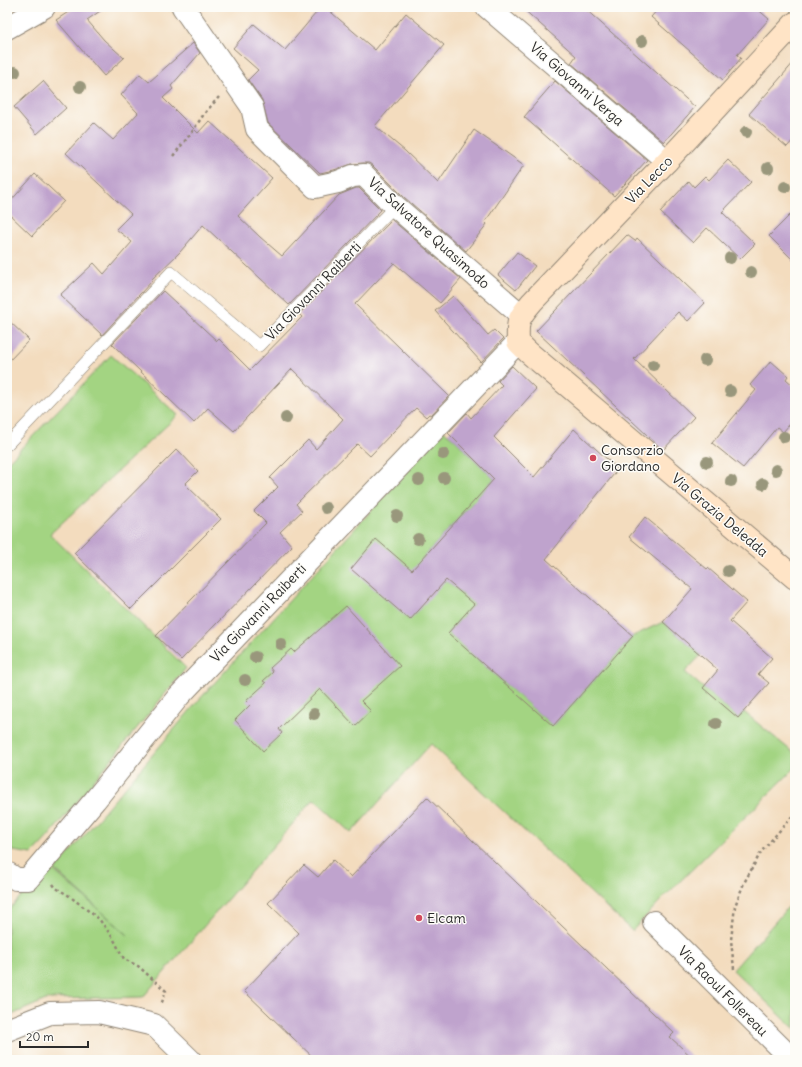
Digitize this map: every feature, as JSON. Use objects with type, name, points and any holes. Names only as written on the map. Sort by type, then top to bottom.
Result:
[{"type":"street","points":[[7,28],[44,7]]},
{"type":"street","name":"Via Salvatore Quasimodo","points":[[184,7],[252,107],[257,129],[315,187],[338,182],[353,176],[364,176],[395,206],[521,315]]},
{"type":"street","name":"Via Giovanni Verga","points":[[487,7],[667,161]]},
{"type":"street","name":"Via Lecco","points":[[521,315],[795,23]]},
{"type":"street","points":[[518,342],[517,325],[521,315]]},
{"type":"street","name":"Via Grazia Deledda","points":[[518,342],[543,366],[795,578]]},
{"type":"street","name":"Via Giovanni Raiberti","points":[[7,873],[16,879],[28,879],[179,696],[518,342]]},
{"type":"street","name":"Via Raoul Follereau","points":[[654,922],[793,1060]]},
{"type":"street","points":[[7,1030],[50,1013],[99,1012],[154,1025],[190,1060]]},
{"type":"lane","name":"Via Giovanni Raiberti","points":[[7,445],[171,272],[259,346],[395,206]]},
{"type":"path","points":[[172,156],[192,132],[204,114],[235,81]]},
{"type":"path","points":[[734,971],[731,940],[734,906],[761,852],[795,813]]},
{"type":"path","points":[[41,865],[56,888],[68,895],[99,919],[113,938],[124,959],[138,966],[166,991],[154,1025]]},
{"type":"green space","points":[[111,355],[178,415],[50,534],[186,668],[48,837],[32,854],[7,850],[7,463]]},
{"type":"green space","points":[[444,431],[494,479],[422,559],[474,604],[448,633],[553,726],[633,636],[663,622],[701,655],[685,672],[738,718],[744,712],[795,754],[795,768],[660,901],[632,931],[431,744],[351,833],[314,799],[143,997],[48,999],[7,1017],[7,912],[23,894],[53,870],[128,935],[55,870],[198,701]]},
{"type":"green space","points":[[795,899],[795,1029],[733,970]]},
{"type":"building","points":[[76,7],[106,7],[87,20],[104,40],[124,58],[104,76],[56,20]]},
{"type":"building","points":[[321,7],[325,7],[375,50],[406,13],[444,45],[375,126],[405,151],[438,183],[474,130],[524,165],[485,222],[487,224],[466,251],[404,197],[369,163],[352,164],[320,173],[268,123],[262,100],[248,80],[258,70],[233,48],[254,24],[285,50]]},
{"type":"building","points":[[521,7],[583,7],[695,107],[664,142],[571,63],[576,56]]},
{"type":"building","points":[[660,7],[755,7],[769,19],[737,55],[741,58],[723,80],[651,17]]},
{"type":"building","points":[[193,43],[200,53],[171,86],[173,89],[163,98],[198,133],[209,121],[272,178],[238,216],[260,237],[282,256],[339,195],[356,188],[359,188],[381,210],[289,305],[203,225],[180,252],[151,280],[152,281],[102,335],[60,295],[94,263],[104,274],[132,242],[116,229],[131,214],[66,153],[94,123],[113,140],[138,113],[121,95],[140,74],[149,82]]},
{"type":"building","points":[[795,61],[795,138],[787,147],[749,114]]},
{"type":"building","points":[[43,81],[66,108],[37,134],[14,107]]},
{"type":"building","points":[[555,81],[647,160],[614,196],[524,117]]},
{"type":"building","points":[[728,160],[751,182],[722,212],[755,244],[740,259],[707,228],[693,243],[660,212],[689,181],[694,187],[705,176],[709,180]]},
{"type":"building","points":[[35,174],[64,201],[32,236],[7,212],[7,205]]},
{"type":"building","points":[[795,210],[795,262],[769,236]]},
{"type":"building","points":[[392,220],[461,279],[440,303],[394,263],[355,304],[449,396],[431,415],[429,414],[426,417],[416,408],[370,456],[357,444],[296,504],[302,511],[280,532],[292,546],[181,660],[156,636],[266,523],[254,511],[278,487],[270,478],[308,440],[316,449],[343,419],[292,369],[234,431],[208,408],[194,423],[112,344],[163,291],[217,341],[219,339],[250,370],[302,317],[299,314]]},
{"type":"building","points":[[627,235],[635,241],[637,238],[705,303],[688,321],[678,312],[634,359],[694,417],[663,450],[536,331]]},
{"type":"building","points":[[517,252],[535,266],[516,290],[498,275]]},
{"type":"building","points":[[453,296],[488,335],[494,330],[503,339],[481,362],[435,311]]},
{"type":"building","points":[[7,319],[29,340],[7,363]]},
{"type":"building","points":[[771,361],[788,376],[786,379],[795,387],[795,418],[783,432],[777,427],[743,468],[712,443],[756,390],[750,385]]},
{"type":"building","points":[[512,366],[536,389],[494,437],[534,477],[574,429],[618,469],[546,559],[633,636],[553,726],[448,633],[474,604],[446,580],[410,620],[351,569],[376,539],[412,570],[494,479],[448,433],[467,413],[471,418],[502,385],[498,381]]},
{"type":"building","points":[[177,449],[198,471],[185,484],[221,519],[131,609],[74,553]]},
{"type":"building","points":[[645,517],[747,602],[730,621],[772,658],[758,674],[769,683],[738,718],[703,688],[718,670],[663,622],[692,589],[629,537]]},
{"type":"building","points":[[346,606],[400,666],[361,701],[371,711],[355,726],[320,689],[279,729],[282,733],[263,751],[235,720],[250,705],[246,701],[266,683],[263,681],[273,672],[270,668],[291,649],[294,652]]},
{"type":"building","name":"Elcam","points":[[427,797],[674,1033],[670,1037],[695,1060],[316,1060],[244,991],[299,933],[268,903],[304,865],[318,877],[333,860],[351,877]]},
{"type":"place","name":"Consorzio Giordano","points":[[593,458]]},
{"type":"place","name":"Elcam","points":[[419,918]]}]
